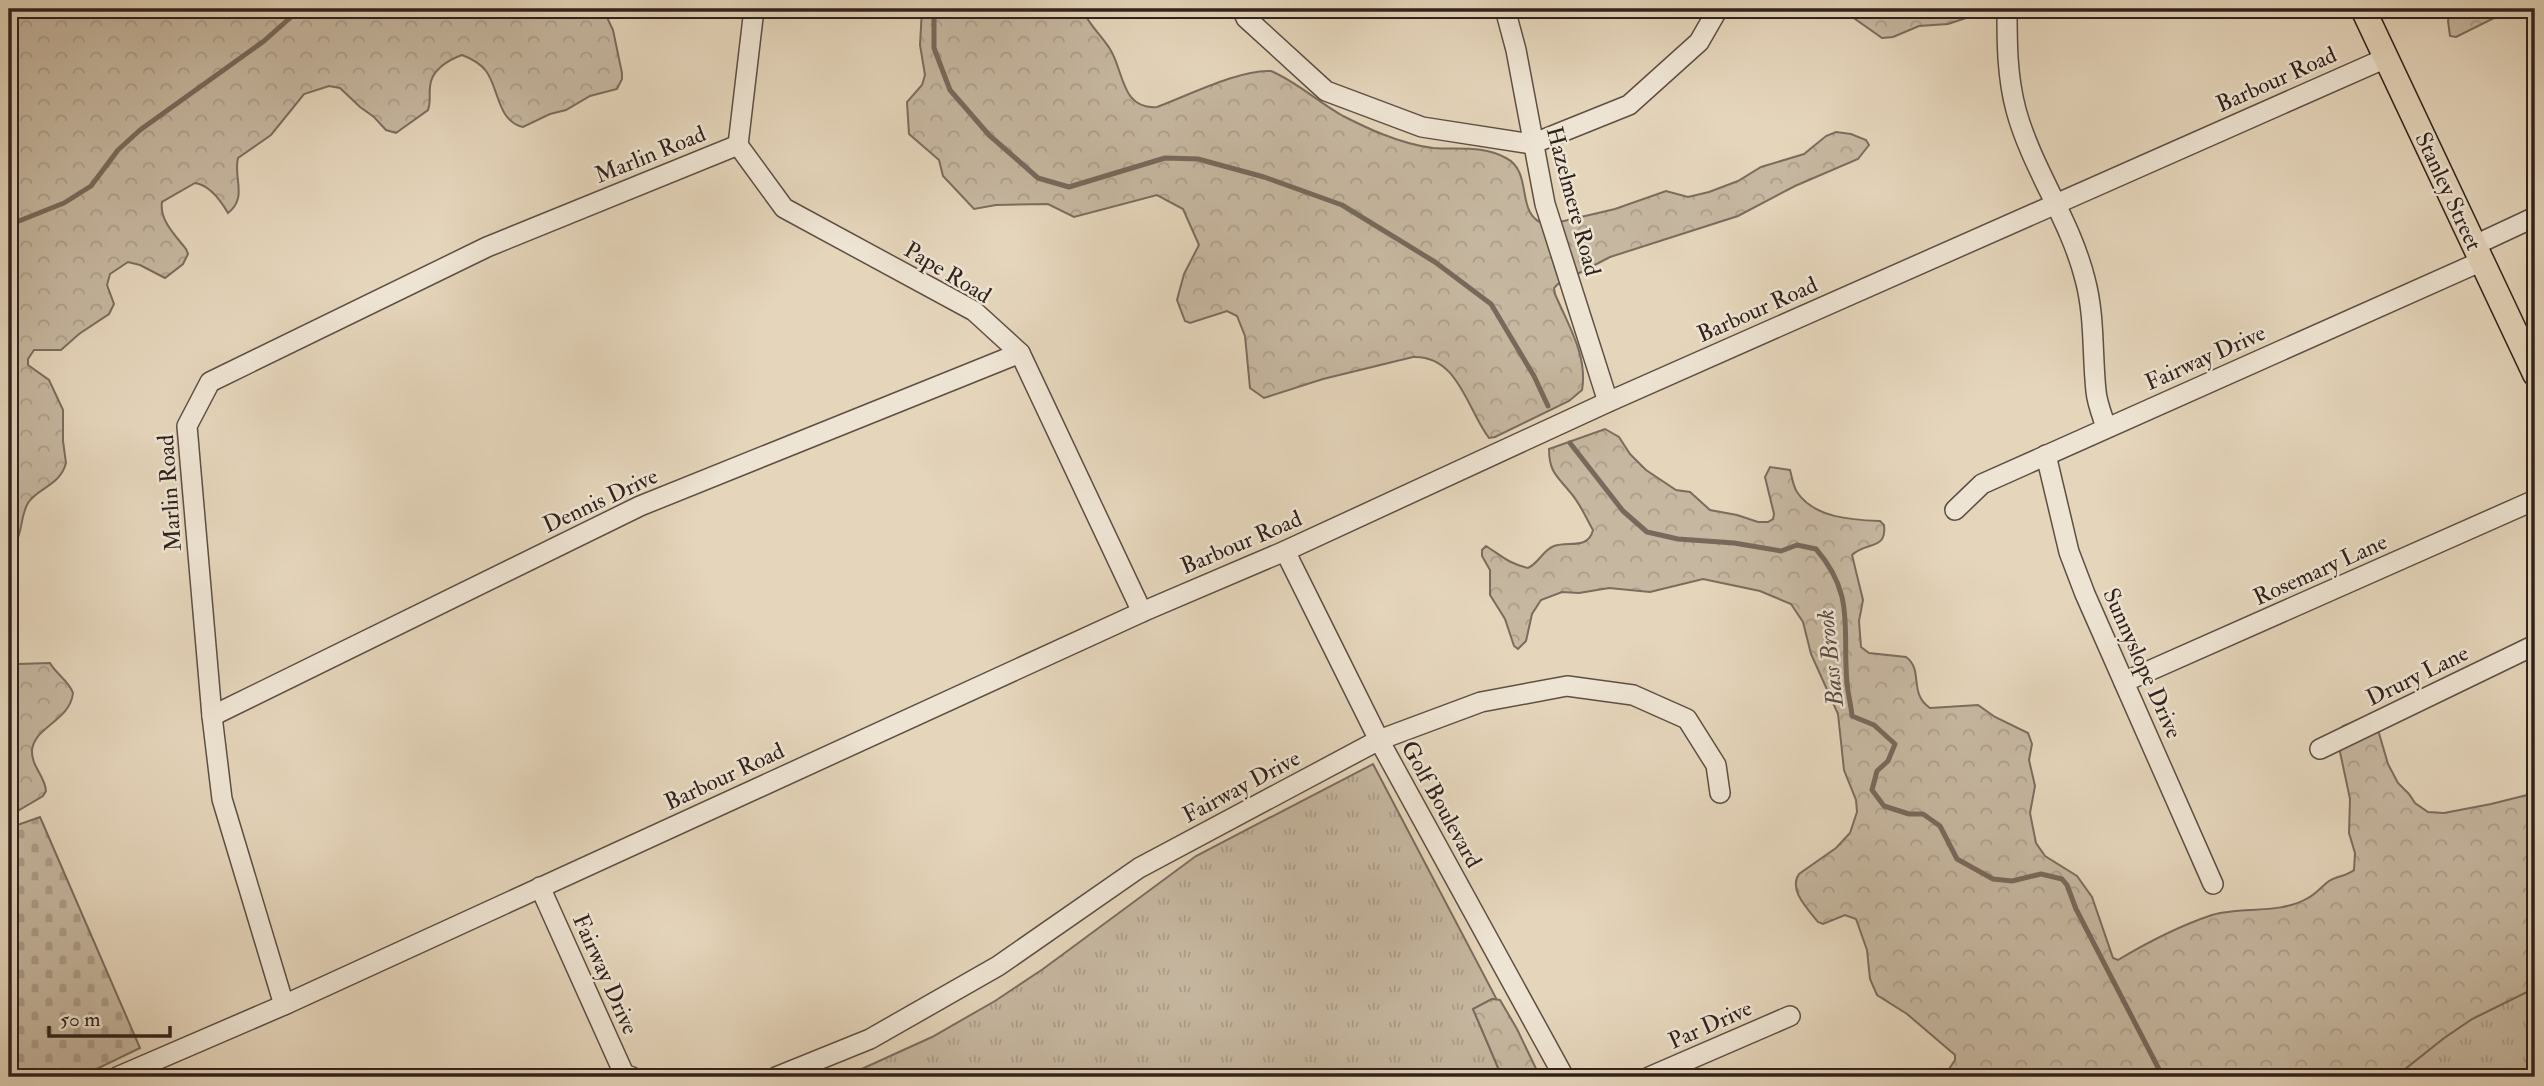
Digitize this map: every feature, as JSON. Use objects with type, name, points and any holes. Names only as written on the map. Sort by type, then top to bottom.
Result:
[{"type":"main road","name":"Stanley Street","points":[[2363,9],[2535,373]]},
{"type":"street","points":[[738,145],[754,9]]},
{"type":"street","points":[[1242,9],[1246,18],[1326,91],[1422,127],[1532,144],[1629,105],[1699,42],[1718,9]]},
{"type":"street","name":"Hazelmere Road","points":[[1506,9],[1545,204],[1608,402]]},
{"type":"street","points":[[2007,9],[2008,66],[2016,111],[2028,144],[2073,239],[2086,280],[2093,334],[2096,393],[2106,427]]},
{"type":"street","name":"Barbour Road","points":[[117,1077],[284,1005],[1608,402],[2386,58]]},
{"type":"street","name":"Pape Road","points":[[738,145],[784,208],[974,312],[1020,353],[1142,612]]},
{"type":"street","name":"Marlin Road","points":[[284,1005],[222,799],[212,716],[187,426],[210,382],[487,247],[738,145]]},
{"type":"street","name":"Fairway Drive","points":[[1955,510],[1982,484],[2478,253],[2535,217]]},
{"type":"street","name":"Dennis Drive","points":[[212,716],[640,506],[1020,353]]},
{"type":"street","name":"Sunnyslope Drive","points":[[2046,455],[2069,552],[2213,884]]},
{"type":"street","name":"Rosemary Lane","points":[[2124,682],[2535,500]]},
{"type":"street","name":"Golf Boulevard","points":[[1285,551],[1380,740],[1564,1077]]},
{"type":"street","name":"Drury Lane","points":[[2320,749],[2535,645]]},
{"type":"street","name":"Fairway Drive","points":[[776,1077],[870,1039],[998,966],[1139,868],[1380,740],[1481,702],[1567,686],[1633,695],[1687,719],[1716,765],[1720,793]]},
{"type":"street","name":"Fairway Drive","points":[[540,887],[624,1074],[632,1077]]},
{"type":"street","name":"Par Drive","points":[[1649,1077],[1790,1016]]},
{"type":"green space","points":[[9,9],[603,9],[613,30],[622,79],[617,89],[590,96],[566,110],[550,114],[523,127],[514,124],[503,111],[486,71],[475,61],[462,55],[446,63],[433,76],[428,110],[396,133],[386,130],[340,88],[329,86],[304,94],[271,135],[238,158],[239,194],[234,207],[228,213],[210,190],[195,183],[162,202],[166,221],[188,254],[183,264],[165,278],[128,262],[110,274],[107,285],[114,304],[109,314],[61,350],[34,350],[28,359],[28,365],[49,380],[63,410],[66,463],[59,477],[28,503],[17,540],[9,550]]},
{"type":"green space","points":[[922,9],[1082,9],[1115,58],[1130,96],[1145,106],[1157,107],[1244,74],[1271,71],[1343,116],[1388,136],[1427,147],[1488,151],[1506,158],[1515,165],[1520,174],[1530,213],[1547,225],[1615,209],[1666,191],[1688,197],[1709,192],[1738,181],[1761,167],[1804,154],[1826,136],[1836,132],[1851,134],[1866,140],[1869,145],[1858,159],[1795,186],[1738,216],[1610,257],[1558,284],[1554,288],[1555,294],[1580,353],[1582,390],[1569,401],[1489,438],[1451,374],[1428,359],[1413,357],[1323,379],[1264,398],[1250,388],[1245,336],[1237,316],[1227,311],[1190,323],[1185,321],[1177,300],[1184,274],[1199,245],[1183,209],[1157,195],[1074,217],[1048,204],[996,205],[974,209],[943,176],[939,160],[909,134],[907,102],[922,85],[925,75],[920,45]]},
{"type":"green space","points":[[1841,9],[1994,9],[1992,15],[1969,17],[1948,24],[1919,26],[1893,37],[1882,38]]},
{"type":"green space","points":[[2465,9],[2535,11],[2498,16],[2456,37],[2450,36],[2449,16]]},
{"type":"green space","points":[[1605,429],[1619,437],[1630,454],[1646,470],[1676,490],[1690,492],[1710,510],[1758,522],[1773,519],[1765,477],[1770,467],[1790,470],[1797,492],[1813,507],[1834,516],[1880,521],[1884,525],[1884,533],[1879,542],[1852,555],[1863,600],[1859,621],[1861,647],[1869,653],[1906,657],[1914,668],[1920,696],[1930,708],[1978,705],[1995,717],[2028,733],[2032,744],[2029,760],[2035,786],[2030,813],[2036,843],[2045,856],[2077,876],[2092,897],[2113,958],[2118,960],[2164,935],[2212,915],[2285,907],[2297,903],[2311,896],[2329,881],[2354,870],[2355,853],[2349,833],[2350,799],[2336,733],[2343,726],[2363,718],[2376,723],[2388,764],[2398,783],[2415,803],[2428,812],[2444,813],[2535,793],[2535,988],[2472,1019],[2395,1077],[1935,1077],[1949,1069],[1955,1055],[1907,1014],[1877,995],[1870,979],[1867,950],[1856,919],[1845,915],[1823,924],[1818,922],[1798,893],[1796,880],[1799,874],[1836,848],[1850,833],[1857,812],[1856,800],[1844,770],[1838,714],[1811,654],[1803,622],[1791,604],[1760,591],[1703,579],[1650,592],[1609,588],[1579,593],[1562,592],[1541,600],[1532,614],[1526,641],[1518,649],[1514,646],[1505,619],[1490,595],[1490,570],[1482,556],[1482,550],[1486,546],[1510,562],[1528,568],[1554,546],[1577,544],[1587,540],[1593,530],[1577,501],[1555,473],[1550,463],[1549,449]]},
{"type":"green space","points":[[9,662],[50,663],[73,693],[66,710],[34,742],[32,756],[46,791],[43,796],[9,816]]},
{"type":"green space","points":[[1373,764],[1497,1000],[1492,999],[1473,1009],[1502,1077],[844,1077],[932,1037],[995,1001],[1043,969],[1196,856]]},
{"type":"green space","points":[[40,817],[140,1048],[80,1077],[9,1077],[9,828]]},
{"type":"green space","points":[[2535,988],[2535,1077],[2395,1077],[2472,1019]]},
{"type":"green space","points":[[1492,999],[1500,1000],[1540,1077],[1502,1077],[1473,1009]]},
{"type":"waterway","points":[[9,225],[64,203],[91,186],[118,150],[140,130],[264,41],[300,9]]},
{"type":"waterway","points":[[934,9],[934,48],[950,90],[989,135],[1038,178],[1069,187],[1165,158],[1198,159],[1264,177],[1342,205],[1435,262],[1491,304],[1534,376],[1548,406]]},
{"type":"waterway","name":"Bass Brook","points":[[1570,443],[1623,511],[1647,532],[1678,539],[1734,543],[1781,551],[1797,545],[1816,549],[1829,566],[1842,597],[1847,683],[1852,716],[1874,725],[1895,744],[1888,761],[1877,771],[1872,790],[1884,806],[1909,814],[1923,814],[1940,826],[1957,859],[1993,879],[2012,881],[2041,874],[2062,879],[2163,1077]]}]
